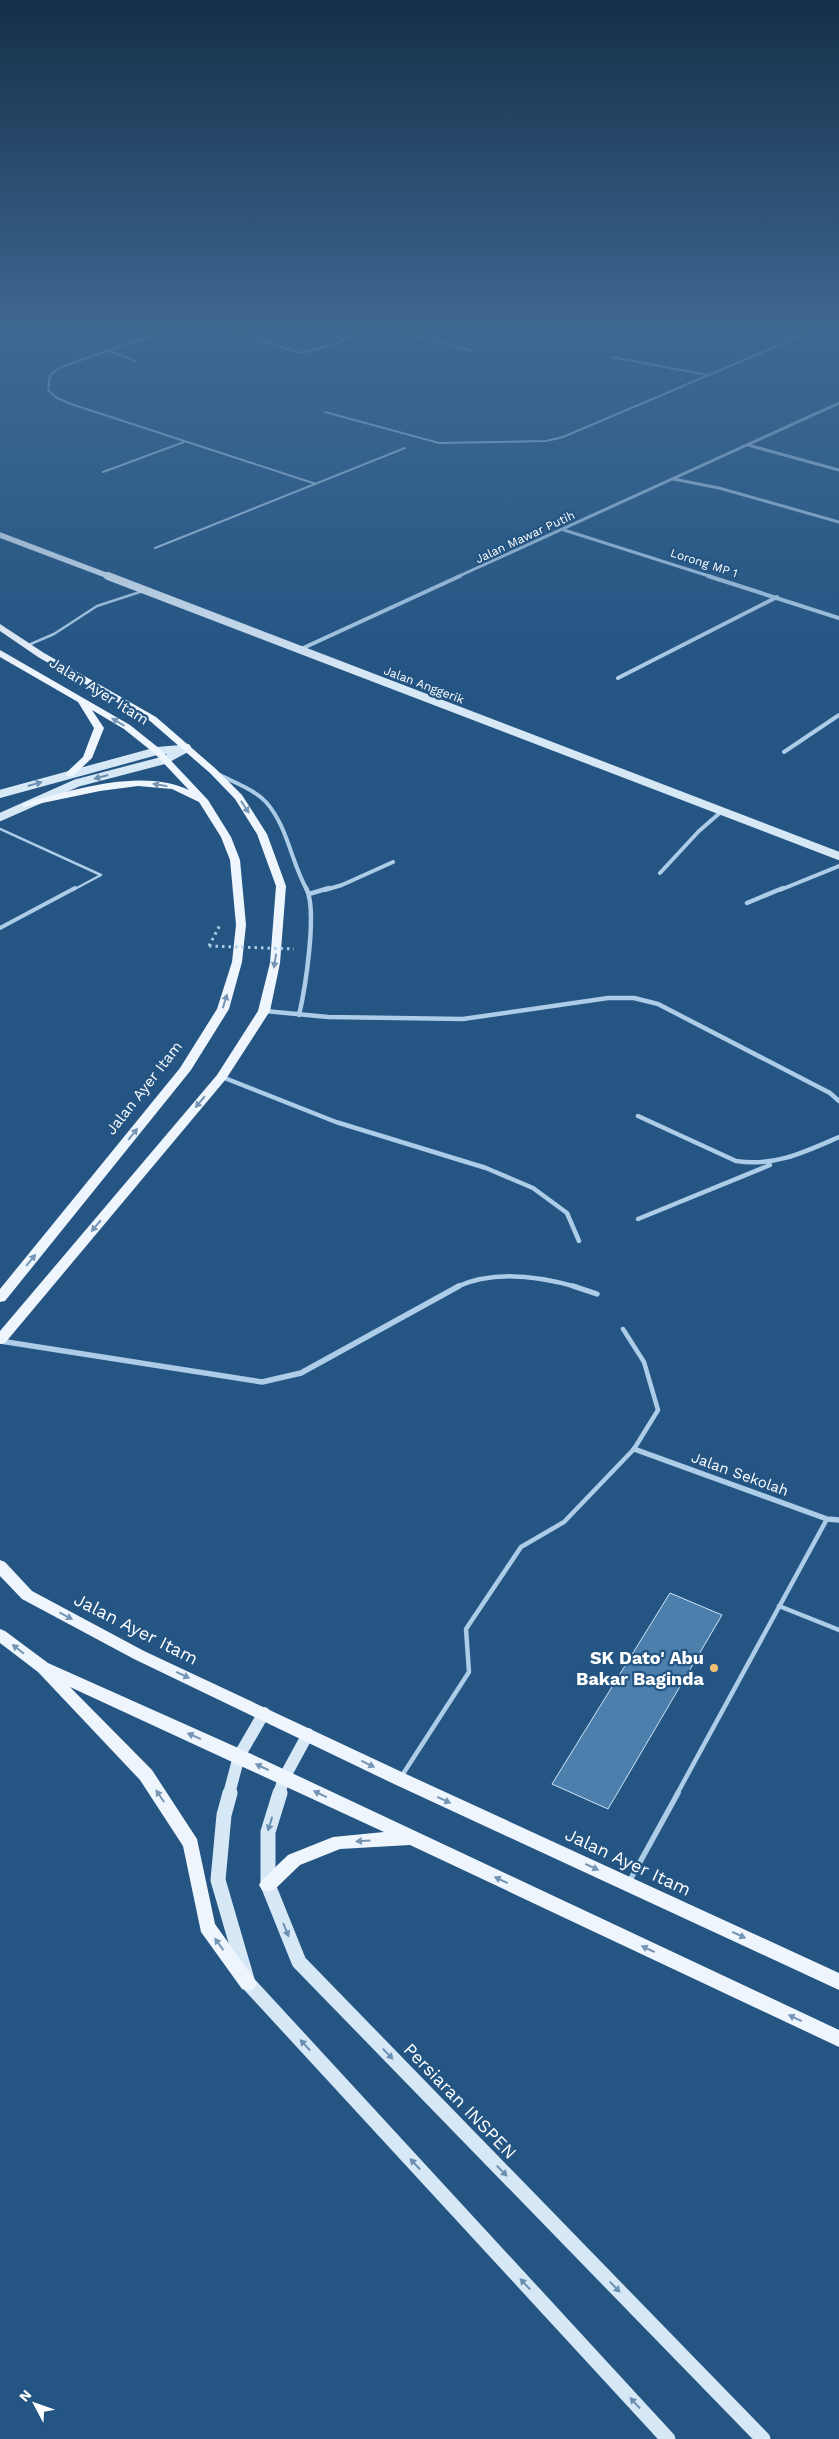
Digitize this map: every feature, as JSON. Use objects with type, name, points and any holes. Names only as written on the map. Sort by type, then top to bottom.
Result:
[{"type":"main road","name":"Jalan Ayer Itam","points":[[0,628],[26,646],[153,719],[213,771]]},
{"type":"main road","name":"Jalan Ayer Itam","points":[[0,653],[127,727],[161,756],[205,802],[226,836],[236,860],[241,925],[238,962],[222,1009],[185,1070],[0,1298]]},
{"type":"main road","points":[[70,774],[88,758],[99,728],[81,700]]},
{"type":"main road","points":[[0,1340],[222,1077],[264,1011],[275,964],[281,886],[262,834],[239,797],[213,771]]},
{"type":"main road","points":[[26,805],[103,789],[145,783],[174,788],[205,802]]},
{"type":"main road","name":"Jalan Ayer Itam","points":[[0,1566],[26,1595],[139,1655],[400,1779],[839,1982]]},
{"type":"main road","points":[[0,1635],[42,1667],[146,1775],[192,1844],[207,1928],[248,1983]]},
{"type":"main road","points":[[42,1667],[239,1756],[839,2039]]},
{"type":"main road","points":[[268,1885],[294,1860],[339,1842],[411,1838]]},
{"type":"street","name":"Jalan Mawar Putih","points":[[300,649],[745,446]]},
{"type":"street","points":[[750,446],[839,470]]},
{"type":"street","points":[[673,479],[719,488],[839,522]]},
{"type":"street","name":"Lorong MP 1","points":[[563,529],[839,618]]},
{"type":"street","name":"Jalan Anggerik","points":[[0,535],[839,856]]},
{"type":"street","points":[[618,678],[777,597]]},
{"type":"street","points":[[784,752],[839,715]]},
{"type":"street","points":[[0,817],[77,783],[187,748]]},
{"type":"street","points":[[0,794],[70,774],[161,756],[187,748]]},
{"type":"street","points":[[213,771],[259,796],[267,803],[284,833],[297,873],[309,894],[312,911],[309,925],[307,980],[300,1015]]},
{"type":"street","points":[[660,873],[699,831],[722,811]]},
{"type":"street","points":[[309,894],[342,886],[393,862]]},
{"type":"street","points":[[747,903],[839,866]]},
{"type":"street","points":[[264,1011],[328,1017],[463,1019],[608,998],[634,998],[658,1004],[830,1093],[839,1101]]},
{"type":"street","points":[[222,1077],[336,1122],[486,1168],[533,1188],[567,1213],[579,1240]]},
{"type":"street","points":[[638,1116],[736,1162],[752,1165],[775,1163]]},
{"type":"street","points":[[638,1220],[775,1163],[796,1157],[839,1137]]},
{"type":"street","points":[[0,1340],[262,1382],[301,1373],[459,1286],[483,1278],[515,1276],[553,1280],[596,1294]]},
{"type":"street","name":"Jalan Sekolah","points":[[634,1449],[827,1519],[839,1520]]},
{"type":"street","points":[[264,1713],[239,1756],[224,1815],[218,1880],[248,1983],[668,2439]]},
{"type":"street","name":"Persiaran INSPEN","points":[[308,1734],[284,1778],[268,1832],[268,1885],[298,1962],[763,2439]]},
{"type":"lane","points":[[103,472],[174,446]]},
{"type":"lane","points":[[196,446],[316,484]]},
{"type":"lane","points":[[155,548],[405,448]]},
{"type":"lane","points":[[26,646],[54,634],[97,606],[144,590]]},
{"type":"lane","points":[[0,829],[101,875],[0,928]]},
{"type":"lane","points":[[400,1779],[469,1672],[470,1656],[465,1640],[466,1629],[521,1547],[564,1522],[634,1449],[658,1410],[644,1362],[623,1329]]},
{"type":"lane","points":[[628,1884],[827,1519]]},
{"type":"lane","points":[[779,1606],[839,1630]]},
{"type":"path","points":[[218,925],[209,946],[294,949]]},
{"type":"building","points":[[670,1593],[722,1615],[608,1809],[552,1784]]},
{"type":"place","name":"SK Dato' Abu Bakar Baginda","points":[[714,1668]]}]
